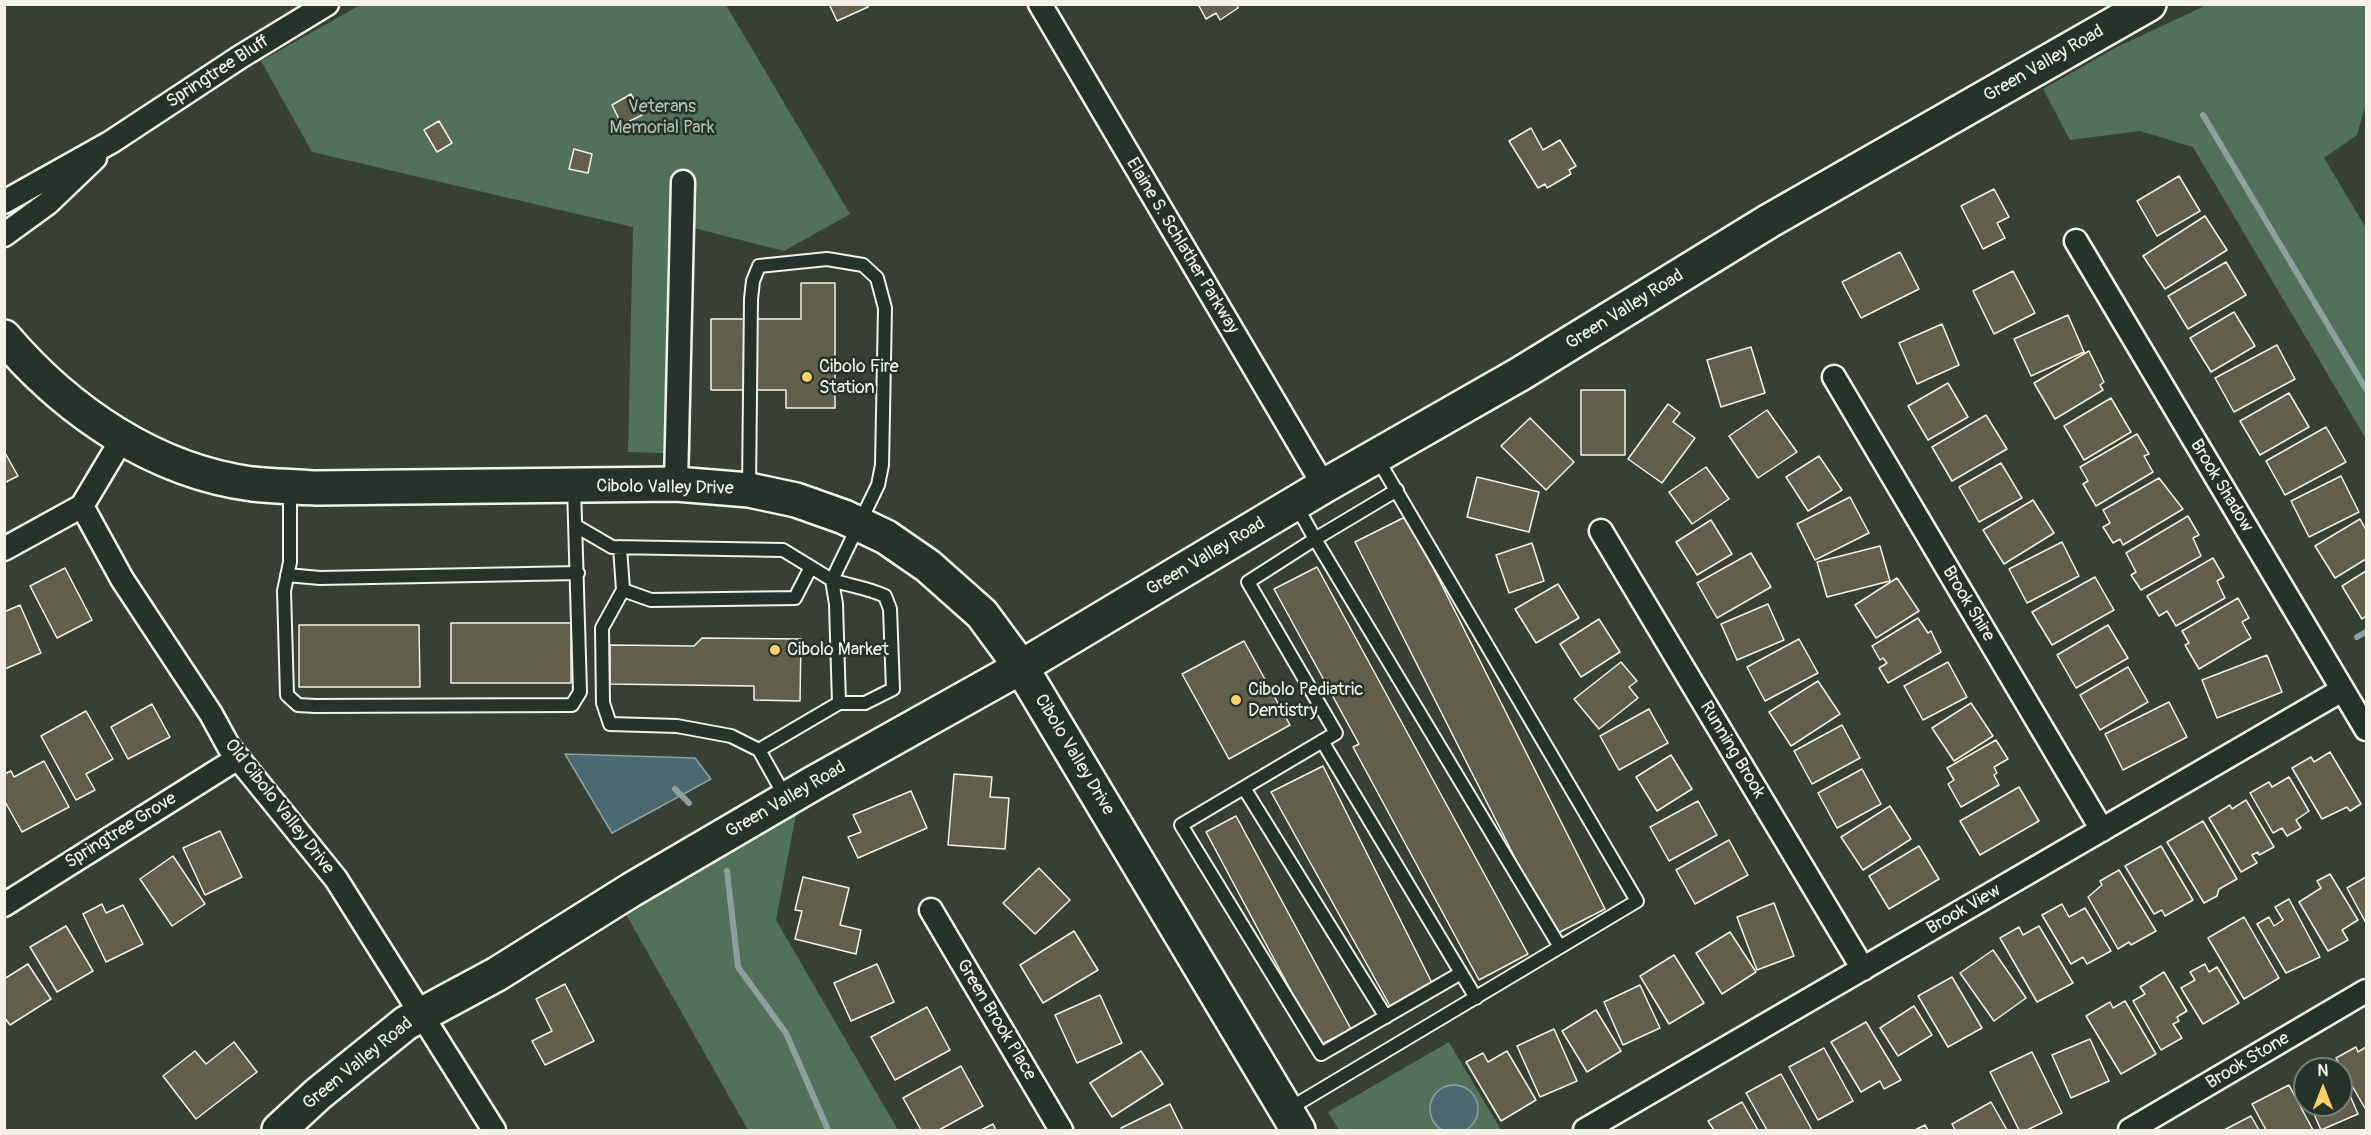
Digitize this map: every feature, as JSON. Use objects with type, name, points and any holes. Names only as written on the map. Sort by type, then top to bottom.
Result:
[{"type":"street","name":"Springtree Bluff","points":[[4,202],[111,142],[240,57],[327,4]]},
{"type":"street","name":"Elaine S. Schlather Parkway","points":[[1040,4],[1324,486]]},
{"type":"street","name":"Green Valley Road","points":[[279,1131],[318,1094],[406,1023],[497,974],[787,799],[1021,667],[1295,503],[1520,374],[1769,221],[2149,4]]},
{"type":"street","name":"Springtree Bluff","points":[[4,236],[76,178],[111,142]]},
{"type":"street","points":[[676,484],[683,182]]},
{"type":"street","name":"Brook Shadow","points":[[2076,241],[2367,729]]},
{"type":"street","name":"Cibolo Valley Drive","points":[[4,337],[30,367],[74,405],[122,439],[192,469],[250,483],[290,486],[574,487],[676,484],[749,490],[796,500],[886,537],[928,566],[982,614],[1021,667],[1292,1121]]},
{"type":"street","name":"Brook Shire","points":[[1834,377],[2102,830]]},
{"type":"street","points":[[4,549],[82,506],[122,439]]},
{"type":"street","name":"Old Cibolo Valley Drive","points":[[82,506],[122,579],[238,758],[336,879],[420,1015],[446,1051],[494,1131]]},
{"type":"street","name":"Running Brook","points":[[1601,531],[1863,969]]},
{"type":"street","name":"Brook View","points":[[1585,1131],[2342,690]]},
{"type":"street","name":"Springtree Grove","points":[[4,905],[238,758]]},
{"type":"street","name":"Green Brook Place","points":[[931,910],[1061,1131]]},
{"type":"street","name":"Brook Stone","points":[[2130,1131],[2367,991]]},
{"type":"lane","points":[[749,490],[751,299],[753,281],[759,266],[828,260],[863,265],[877,278],[885,308],[882,465],[878,484],[832,580],[836,604],[839,703]]},
{"type":"lane","points":[[1292,1121],[1476,998],[1637,901],[1377,456]]},
{"type":"lane","points":[[290,486],[290,562],[284,591],[287,694],[298,705],[572,705],[580,692],[574,487]]},
{"type":"lane","points":[[1397,490],[1248,582],[1336,733],[1181,825],[1321,1054],[1461,973]]},
{"type":"lane","points":[[1295,503],[1560,947]]},
{"type":"lane","points":[[576,526],[612,547],[783,550],[832,580],[853,588],[872,590],[885,596],[890,609],[893,689],[865,703],[839,703],[759,750]]},
{"type":"lane","points":[[620,547],[623,590],[602,628],[603,703],[610,724],[677,726],[731,735],[759,750],[787,799]]},
{"type":"lane","points":[[623,590],[651,600],[795,598],[811,567]]},
{"type":"lane","points":[[287,575],[320,578],[578,573]]},
{"type":"lane","points":[[1322,741],[1476,998]]},
{"type":"lane","points":[[1244,788],[1386,1017]]},
{"type":"green space","points":[[2209,4],[2366,5],[2366,104],[2357,135],[2324,158],[2366,228],[2366,439],[2193,147],[2140,131],[2070,140],[2043,89],[2117,47]]},
{"type":"green space","name":"Veterans Memorial Park","points":[[360,5],[726,5],[850,214],[784,251],[690,227],[691,454],[628,452],[633,227],[312,152],[261,61]]},
{"type":"green space","points":[[796,814],[776,920],[898,1130],[748,1130],[623,909]]},
{"type":"green space","points":[[1449,1042],[1501,1130],[1339,1130],[1328,1112]]},
{"type":"water","points":[[565,754],[695,758],[711,779],[612,833]]},
{"type":"water","points":[[1454,1085],[1471,1092],[1478,1109],[1471,1126],[1454,1133],[1437,1126],[1430,1109],[1437,1092]]},
{"type":"building","points":[[829,4],[867,4],[868,7],[837,21]]},
{"type":"building","points":[[1198,4],[1237,4],[1238,8],[1220,20],[1216,13],[1206,19]]},
{"type":"building","points":[[631,94],[642,115],[622,125],[612,105]]},
{"type":"building","points":[[439,121],[452,143],[437,152],[424,130]]},
{"type":"building","points":[[1531,128],[1543,150],[1560,140],[1576,166],[1569,170],[1571,174],[1547,188],[1545,184],[1538,188],[1509,141]]},
{"type":"building","points":[[574,149],[592,154],[588,173],[569,169]]},
{"type":"building","points":[[2179,176],[2200,211],[2157,236],[2137,201]]},
{"type":"building","points":[[1994,189],[2009,217],[1997,223],[2005,238],[1983,249],[1961,206]]},
{"type":"building","points":[[2205,216],[2227,250],[2165,289],[2143,256]]},
{"type":"building","points":[[1900,252],[1919,289],[1861,318],[1842,282]]},
{"type":"building","points":[[2226,262],[2246,295],[2188,329],[2168,296]]},
{"type":"building","points":[[2013,271],[2035,313],[1994,334],[1973,291]]},
{"type":"building","points":[[801,283],[835,283],[835,408],[786,408],[786,390],[711,390],[711,319],[801,319]]},
{"type":"building","points":[[2234,312],[2255,346],[2211,372],[2190,338]]},
{"type":"building","points":[[2068,315],[2084,352],[2031,376],[2014,339]]},
{"type":"building","points":[[1942,324],[1959,365],[1917,384],[1899,343]]},
{"type":"building","points":[[2277,345],[2295,379],[2234,412],[2215,378]]},
{"type":"building","points":[[1751,347],[1765,393],[1721,407],[1707,360]]},
{"type":"building","points":[[2089,351],[2104,382],[2100,385],[2103,390],[2055,419],[2034,383]]},
{"type":"building","points":[[1948,383],[1968,417],[1928,440],[1908,406]]},
{"type":"building","points":[[1581,390],[1625,390],[1625,455],[1581,455]]},
{"type":"building","points":[[2289,393],[2309,427],[2260,455],[2240,421]]},
{"type":"building","points":[[2111,398],[2131,432],[2084,460],[2064,426]]},
{"type":"building","points":[[1668,404],[1680,413],[1673,422],[1695,438],[1662,483],[1628,459]]},
{"type":"building","points":[[1767,410],[1797,452],[1758,478],[1729,436]]},
{"type":"building","points":[[1986,415],[2007,449],[1952,481],[1932,447]]},
{"type":"building","points":[[1530,418],[1574,462],[1546,490],[1501,446]]},
{"type":"building","points":[[2326,427],[2346,462],[2285,495],[2266,461]]},
{"type":"building","points":[[2137,434],[2149,454],[2144,456],[2153,472],[2096,506],[2083,484],[2088,481],[2080,467]]},
{"type":"building","points":[[4,451],[18,476],[4,483]]},
{"type":"building","points":[[1819,456],[1842,490],[1808,511],[1786,477]]},
{"type":"building","points":[[2001,463],[2022,498],[1979,522],[1959,487]]},
{"type":"building","points":[[1706,467],[1729,499],[1692,524],[1669,492]]},
{"type":"building","points":[[2341,476],[2359,512],[2309,537],[2291,501]]},
{"type":"building","points":[[1477,477],[1539,492],[1529,532],[1467,517]]},
{"type":"building","points":[[2159,478],[2183,509],[2123,545],[2120,539],[2113,543],[2103,527],[2110,523],[2103,510]]},
{"type":"building","points":[[1850,497],[1869,533],[1815,560],[1797,524]]},
{"type":"building","points":[[2033,500],[2054,533],[2004,564],[1983,530]]},
{"type":"building","points":[[1407,516],[1605,909],[1554,935],[1355,542]]},
{"type":"building","points":[[2188,516],[2199,535],[2193,538],[2201,556],[2141,590],[2131,575],[2136,572],[2126,553]]},
{"type":"building","points":[[2360,519],[2366,530],[2366,559],[2335,578],[2315,546]]},
{"type":"building","points":[[1711,520],[1732,554],[1697,575],[1676,542]]},
{"type":"building","points":[[2062,542],[2079,576],[2027,603],[2009,569]]},
{"type":"building","points":[[1532,543],[1544,581],[1509,593],[1496,555]]},
{"type":"building","points":[[1880,546],[1890,581],[1827,597],[1817,562]]},
{"type":"building","points":[[1751,553],[1771,587],[1717,618],[1697,583]]},
{"type":"building","points":[[2213,558],[2224,577],[2217,581],[2225,598],[2176,626],[2167,611],[2159,616],[2147,596]]},
{"type":"building","points":[[1317,567],[1528,954],[1479,980],[1353,747],[1359,744],[1274,589]]},
{"type":"building","points":[[65,568],[92,620],[57,638],[30,586]]},
{"type":"building","points":[[2366,571],[2366,616],[2362,619],[2342,586]]},
{"type":"building","points":[[2095,577],[2114,610],[2052,645],[2032,612]]},
{"type":"building","points":[[1897,578],[1919,611],[1876,638],[1855,605]]},
{"type":"building","points":[[1558,584],[1579,618],[1536,643],[1515,609]]},
{"type":"building","points":[[2238,598],[2249,618],[2242,622],[2251,638],[2199,669],[2185,645],[2189,643],[2182,631]]},
{"type":"building","points":[[1768,604],[1784,640],[1737,660],[1721,624]]},
{"type":"building","points":[[20,605],[41,653],[5,669],[4,612]]},
{"type":"building","points":[[1918,618],[1928,633],[1931,631],[1941,652],[1888,683],[1879,668],[1887,663],[1883,658],[1880,660],[1872,646]]},
{"type":"building","points":[[1599,619],[1620,652],[1581,677],[1560,644]]},
{"type":"building","points":[[451,623],[571,623],[571,683],[451,683]]},
{"type":"building","points":[[299,625],[419,625],[420,687],[299,687]]},
{"type":"building","points":[[2108,625],[2128,658],[2076,688],[2057,655]]},
{"type":"building","points":[[702,638],[801,639],[800,701],[754,700],[754,686],[610,684],[610,645],[694,646]]},
{"type":"building","points":[[1799,639],[1818,673],[1765,701],[1747,667]]},
{"type":"building","name":"Cibolo Pediatric Dentistry","points":[[1244,641],[1290,725],[1229,759],[1182,674]]},
{"type":"building","points":[[2267,655],[2282,692],[2217,718],[2202,680]]},
{"type":"building","points":[[1621,662],[1637,681],[1629,687],[1638,698],[1599,729],[1574,699]]},
{"type":"building","points":[[1948,662],[1967,697],[1923,720],[1904,686]]},
{"type":"building","points":[[2128,667],[2148,702],[2100,730],[2080,695]]},
{"type":"building","points":[[1818,681],[1840,714],[1791,746],[1769,712]]},
{"type":"building","points":[[2169,702],[2187,737],[2123,770],[2105,734]]},
{"type":"building","points":[[1971,703],[1993,736],[1954,761],[1932,728]]},
{"type":"building","points":[[152,704],[170,737],[128,759],[111,727]]},
{"type":"building","points":[[1649,709],[1668,743],[1619,770],[1600,736]]},
{"type":"building","points":[[86,711],[113,759],[86,774],[95,790],[76,800],[41,736]]},
{"type":"building","points":[[1842,725],[1860,758],[1812,784],[1794,751]]},
{"type":"building","points":[[1996,740],[2008,759],[1994,767],[1997,773],[1994,775],[1999,785],[1961,807],[1948,784],[1954,780],[1947,768]]},
{"type":"building","points":[[2330,752],[2361,804],[2350,811],[2347,807],[2322,819],[2292,768],[2311,757],[2314,762]]},
{"type":"building","points":[[1671,755],[1692,789],[1657,811],[1636,777]]},
{"type":"building","points":[[44,761],[69,807],[22,832],[4,800],[4,774],[11,771],[14,777]]},
{"type":"building","points":[[1323,766],[1432,983],[1390,1006],[1271,792]]},
{"type":"building","points":[[1862,769],[1881,804],[1837,828],[1818,793]]},
{"type":"building","points":[[954,774],[992,777],[990,797],[1009,798],[1005,849],[948,845]]},
{"type":"building","points":[[2289,777],[2309,811],[2296,820],[2301,828],[2287,836],[2282,828],[2273,833],[2250,793],[2269,782],[2272,787]]},
{"type":"building","points":[[2019,787],[2039,821],[1980,855],[1960,821]]},
{"type":"building","points":[[911,791],[927,828],[858,858],[848,837],[861,832],[853,815]]},
{"type":"building","points":[[2246,800],[2274,847],[2259,855],[2258,852],[2252,855],[2257,863],[2241,872],[2209,818],[2230,805],[2232,809]]},
{"type":"building","points":[[1698,801],[1717,835],[1669,861],[1650,827]]},
{"type":"building","points":[[1890,806],[1911,839],[1863,870],[1841,837]]},
{"type":"building","points":[[1236,816],[1351,1029],[1320,1045],[1206,832]]},
{"type":"building","points":[[2203,821],[2237,879],[2219,889],[2217,896],[2204,903],[2167,842]]},
{"type":"building","points":[[220,831],[242,877],[205,895],[183,848]]},
{"type":"building","points":[[1729,840],[1748,875],[1695,904],[1676,870]]},
{"type":"building","points":[[1919,846],[1939,879],[1889,909],[1869,876]]},
{"type":"building","points":[[2161,846],[2193,900],[2165,916],[2162,910],[2154,914],[2125,866]]},
{"type":"building","points":[[173,856],[205,904],[172,926],[140,879]]},
{"type":"building","points":[[1039,868],[1070,900],[1035,934],[1003,903]]},
{"type":"building","points":[[2119,870],[2156,931],[2131,945],[2129,942],[2118,949],[2088,897],[2102,885],[2100,881]]},
{"type":"building","points":[[2330,874],[2358,920],[2342,930],[2348,940],[2328,951],[2299,902],[2321,888],[2317,881]]},
{"type":"building","points":[[803,877],[849,888],[840,925],[861,930],[856,954],[795,939],[802,911],[795,910]]},
{"type":"building","points":[[2366,877],[2366,923],[2347,888]]},
{"type":"building","points":[[2289,899],[2320,957],[2286,973],[2257,924],[2269,917],[2274,926],[2283,920],[2275,907]]},
{"type":"building","points":[[1774,903],[1794,956],[1757,970],[1737,917]]},
{"type":"building","points":[[102,904],[106,913],[123,905],[143,944],[106,962],[83,914]]},
{"type":"building","points":[[2062,904],[2069,917],[2085,908],[2111,951],[2087,964],[2083,957],[2071,964],[2042,915]]},
{"type":"building","points":[[2244,917],[2279,978],[2244,999],[2208,938]]},
{"type":"building","points":[[66,926],[93,971],[57,992],[30,947]]},
{"type":"building","points":[[2039,926],[2073,983],[2037,1002],[2000,938],[2019,927],[2023,935]]},
{"type":"building","points":[[1074,931],[1098,970],[1043,1003],[1020,965]]},
{"type":"building","points":[[1730,932],[1756,972],[1722,994],[1696,953]]},
{"type":"building","points":[[1993,950],[2026,998],[1994,1021],[1960,973]]},
{"type":"building","points":[[1674,955],[1704,1003],[1669,1024],[1640,976]]},
{"type":"building","points":[[28,964],[51,999],[10,1025],[4,1017],[4,979]]},
{"type":"building","points":[[877,964],[894,1002],[851,1021],[834,983]]},
{"type":"building","points":[[2205,964],[2209,972],[2217,967],[2239,1003],[2203,1024],[2181,988],[2195,980],[2190,972]]},
{"type":"building","points":[[2164,972],[2187,1011],[2177,1017],[2179,1021],[2173,1024],[2182,1038],[2161,1050],[2133,1001],[2145,994],[2140,987]]},
{"type":"building","points":[[1952,977],[1982,1028],[1948,1047],[1918,996]]},
{"type":"building","points":[[565,984],[594,1041],[545,1065],[532,1041],[552,1031],[536,999]]},
{"type":"building","points":[[1640,985],[1660,1028],[1623,1045],[1604,1002]]},
{"type":"building","points":[[1100,995],[1122,1043],[1077,1063],[1055,1015]]},
{"type":"building","points":[[2125,1001],[2156,1054],[2121,1074],[2086,1016],[2110,1002],[2113,1008]]},
{"type":"building","points":[[1914,1006],[1932,1035],[1898,1056],[1880,1028]]},
{"type":"building","points":[[927,1007],[950,1050],[895,1080],[871,1037]]},
{"type":"building","points":[[1596,1010],[1621,1051],[1587,1072],[1562,1031]]},
{"type":"building","points":[[1866,1022],[1901,1080],[1884,1089],[1880,1081],[1861,1092],[1831,1042]]},
{"type":"building","points":[[1554,1029],[1577,1081],[1540,1097],[1517,1046]]},
{"type":"building","points":[[2090,1039],[2109,1081],[2071,1098],[2052,1055]]},
{"type":"building","points":[[234,1042],[257,1072],[196,1119],[163,1076],[195,1051],[206,1064]]},
{"type":"building","points":[[2356,1047],[2358,1052],[2366,1047],[2366,1110],[2353,1087],[2353,1057],[2338,1057]]},
{"type":"building","points":[[1824,1048],[1853,1101],[1818,1120],[1789,1067]]},
{"type":"building","points":[[1141,1051],[1163,1084],[1112,1117],[1090,1083]]},
{"type":"building","points":[[1507,1051],[1536,1100],[1501,1121],[1466,1062],[1483,1053],[1488,1062]]},
{"type":"building","points":[[2032,1052],[2062,1113],[2027,1130],[2019,1130],[1990,1072]]},
{"type":"building","points":[[961,1066],[983,1106],[939,1130],[921,1130],[903,1098]]},
{"type":"building","points":[[1781,1074],[1812,1130],[1767,1130],[1746,1093]]},
{"type":"building","points":[[2289,1085],[2293,1092],[2293,1117],[2306,1117],[2313,1130],[2266,1130],[2252,1104]]},
{"type":"building","points":[[1742,1102],[1758,1130],[1714,1130],[1708,1121]]},
{"type":"building","points":[[1991,1102],[2007,1130],[1955,1130],[1952,1124]]},
{"type":"building","points":[[2353,1103],[2358,1114],[2353,1116]]},
{"type":"building","points":[[1170,1104],[1183,1130],[1122,1130],[1121,1128]]},
{"type":"building","points":[[2251,1116],[2259,1130],[2224,1130]]},
{"type":"building","points":[[2315,1117],[2351,1117],[2321,1130]]},
{"type":"building","points":[[993,1124],[996,1130],[981,1130]]},
{"type":"building","points":[[1925,1125],[1928,1130],[1915,1130]]},
{"type":"waterway","points":[[2203,115],[2366,389]]},
{"type":"waterway","points":[[2357,637],[2366,632]]},
{"type":"waterway","points":[[675,789],[689,803]]},
{"type":"waterway","points":[[727,871],[738,967],[786,1033],[828,1130]]},
{"type":"place","name":"Cibolo Fire Station","points":[[807,377]]},
{"type":"place","name":"Cibolo Market","points":[[775,650]]},
{"type":"place","name":"Cibolo Pediatric Dentistry","points":[[1236,700]]}]
